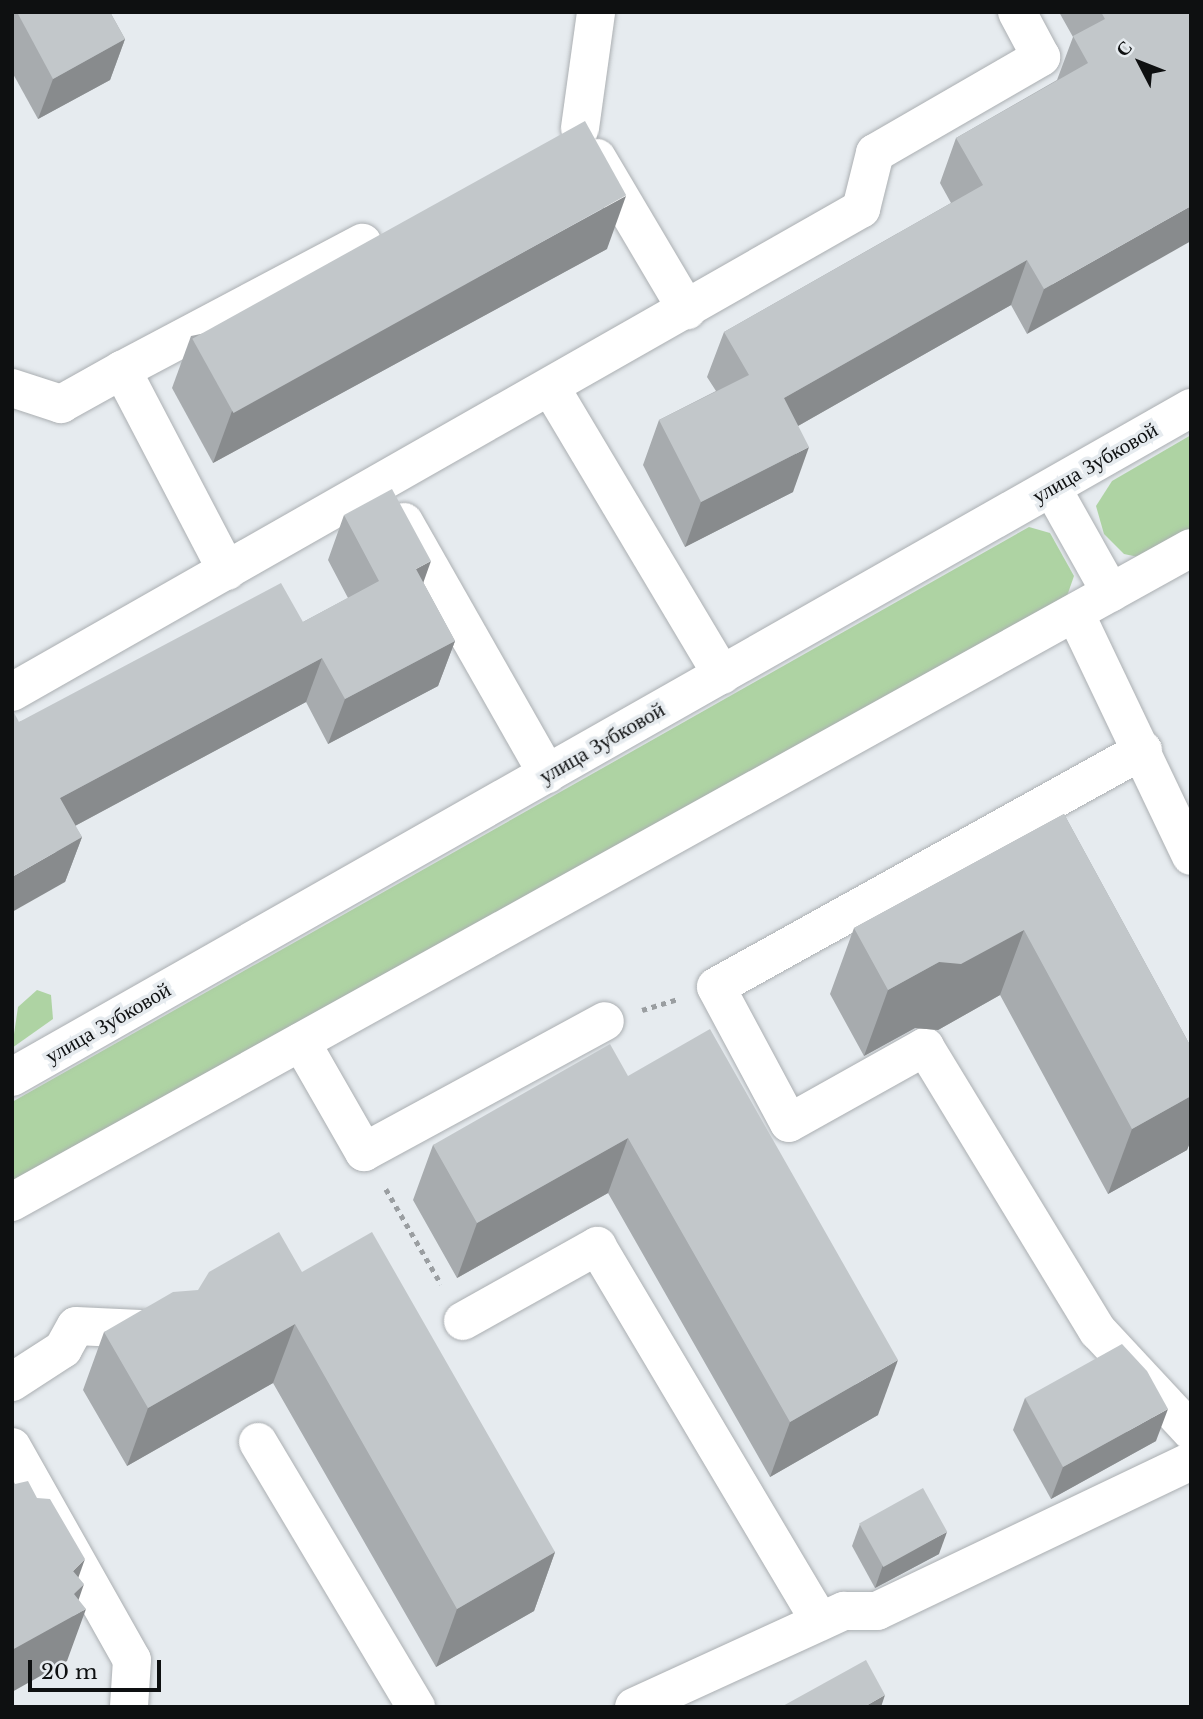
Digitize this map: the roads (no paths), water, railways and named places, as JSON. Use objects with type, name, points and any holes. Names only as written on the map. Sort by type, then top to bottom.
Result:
[{"type":"main road","points":[[596,12],[580,128],[687,310]]},
{"type":"main road","points":[[12,692],[382,484],[861,209],[876,153],[1041,57],[1017,12]]},
{"type":"main road","points":[[543,148],[580,128]]},
{"type":"main road","points":[[12,388],[61,404],[394,226]]},
{"type":"main road","points":[[122,370],[228,571]]},
{"type":"main road","points":[[551,387],[722,675]]},
{"type":"main road","name":"улица Зубковой","points":[[12,1077],[1191,408]]},
{"type":"main road","points":[[382,484],[547,774]]},
{"type":"main road","points":[[1052,488],[1111,593]]},
{"type":"main road","points":[[12,1202],[1191,548]]},
{"type":"main road","points":[[1075,613],[1189,849]]},
{"type":"main road","points":[[1143,750],[716,987],[789,1123],[925,1047],[1098,1331],[1191,1431]]},
{"type":"main road","points":[[301,1042],[364,1152],[605,1021]]},
{"type":"main road","points":[[463,1321],[597,1247],[820,1622]]},
{"type":"main road","points":[[12,1382],[63,1349],[76,1326],[166,1330]]},
{"type":"main road","points":[[258,1442],[416,1707]]},
{"type":"main road","points":[[12,1447],[132,1660],[129,1707]]},
{"type":"main road","points":[[634,1707],[844,1611],[877,1611],[1191,1461]]}]
